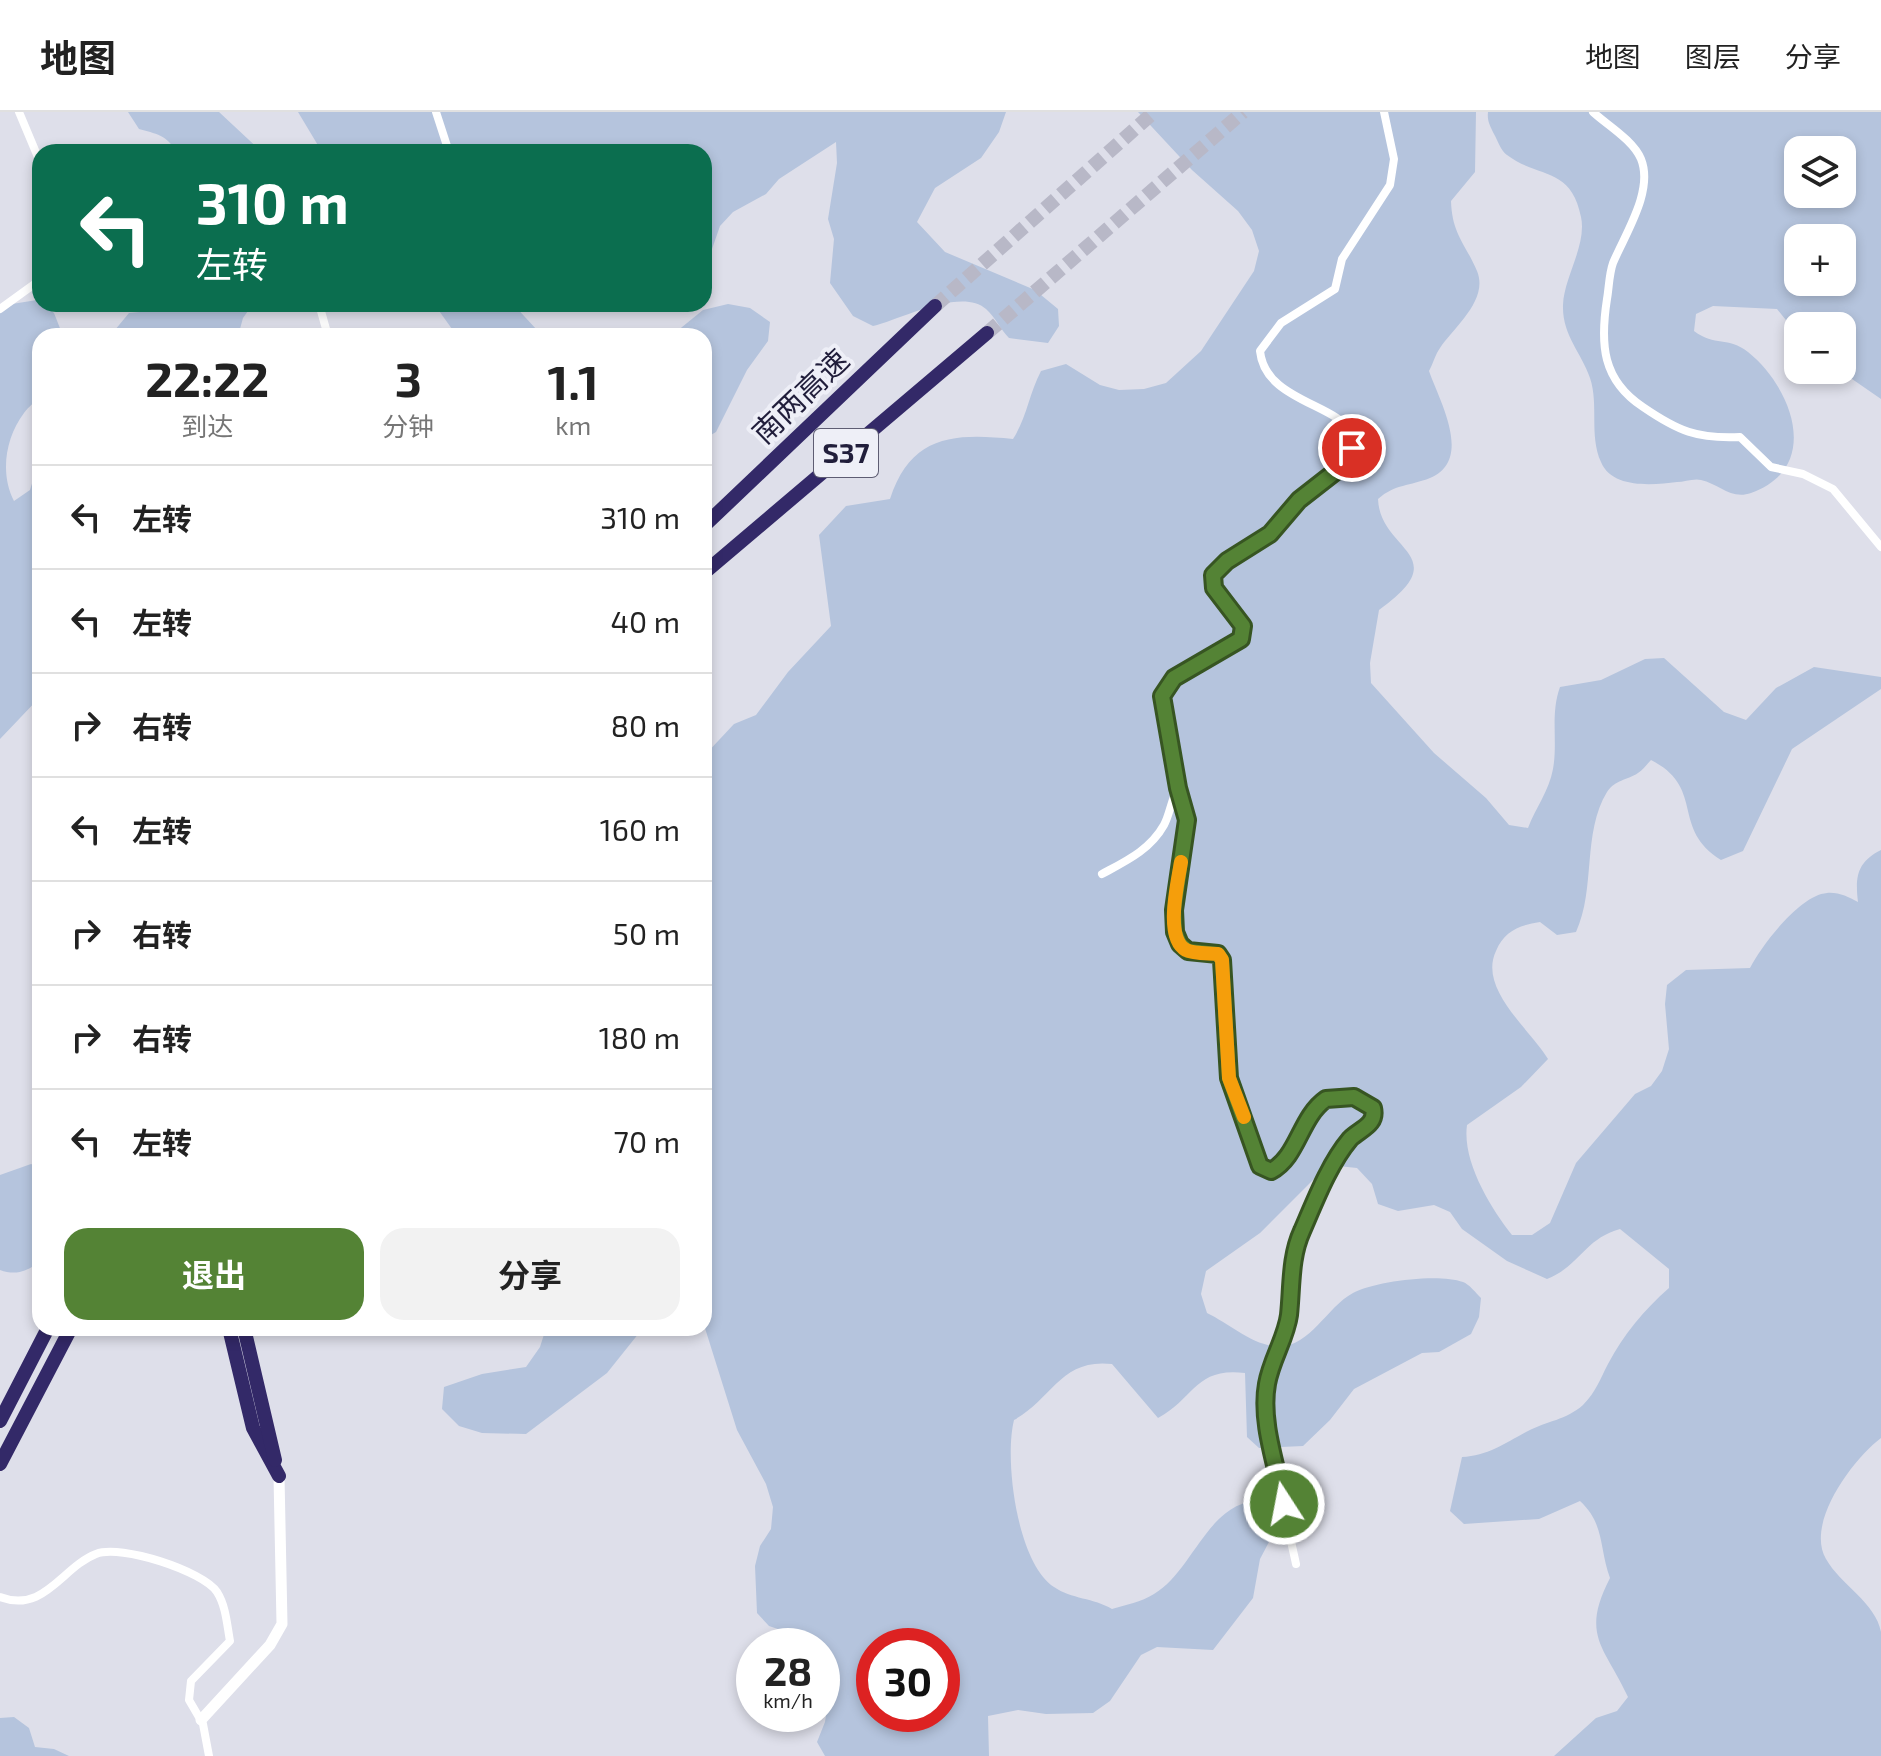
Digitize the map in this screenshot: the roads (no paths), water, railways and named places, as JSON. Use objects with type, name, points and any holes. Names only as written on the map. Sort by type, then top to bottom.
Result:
[{"type":"highway","name":"南两高速","points":[[712,518],[935,306]]},
{"type":"highway","name":"S37","points":[[712,566],[987,333]]},
{"type":"highway","points":[[0,1421],[44,1336]]},
{"type":"highway","points":[[0,1464],[68,1336]]},
{"type":"highway","points":[[231,1336],[253,1428],[279,1476]]},
{"type":"highway","points":[[246,1336],[279,1476]]},
{"type":"street","points":[[19,112],[32,144]]},
{"type":"street","points":[[436,112],[446,144]]},
{"type":"street","points":[[1296,1564],[1266,1414],[1266,1385],[1288,1318],[1293,1265],[1300,1234],[1334,1163],[1350,1139],[1372,1121],[1374,1113],[1373,1108],[1354,1097],[1326,1099],[1303,1123],[1280,1166],[1271,1171],[1260,1166],[1229,1078],[1222,960],[1218,954],[1188,951],[1180,944],[1175,932],[1174,910],[1187,820],[1178,788],[1162,696],[1174,678],[1241,639],[1243,626],[1214,588],[1213,575],[1227,561],[1270,534],[1299,500],[1340,468],[1352,448],[1353,437],[1345,423],[1283,388],[1261,363],[1260,351],[1281,323],[1335,289],[1342,259],[1390,185],[1394,159],[1384,112]]},
{"type":"street","points":[[1593,112],[1634,148],[1642,160],[1643,187],[1612,267],[1601,333],[1604,355],[1620,385],[1634,401],[1675,429],[1708,438],[1740,437],[1771,467],[1819,480],[1849,504],[1881,547]]},
{"type":"street","points":[[0,309],[32,286]]},
{"type":"street","points":[[1102,874],[1136,855],[1153,841],[1165,824],[1178,788]]},
{"type":"street","points":[[201,1720],[270,1645],[282,1624],[279,1476]]},
{"type":"street","points":[[0,1597],[9,1600],[42,1596],[97,1553],[114,1551],[162,1561],[211,1585],[224,1607],[230,1641],[191,1681],[189,1700],[201,1720],[209,1756]]},
{"type":"tunnel","points":[[935,306],[1154,112]]},
{"type":"tunnel","points":[[987,333],[1243,112]]}]
